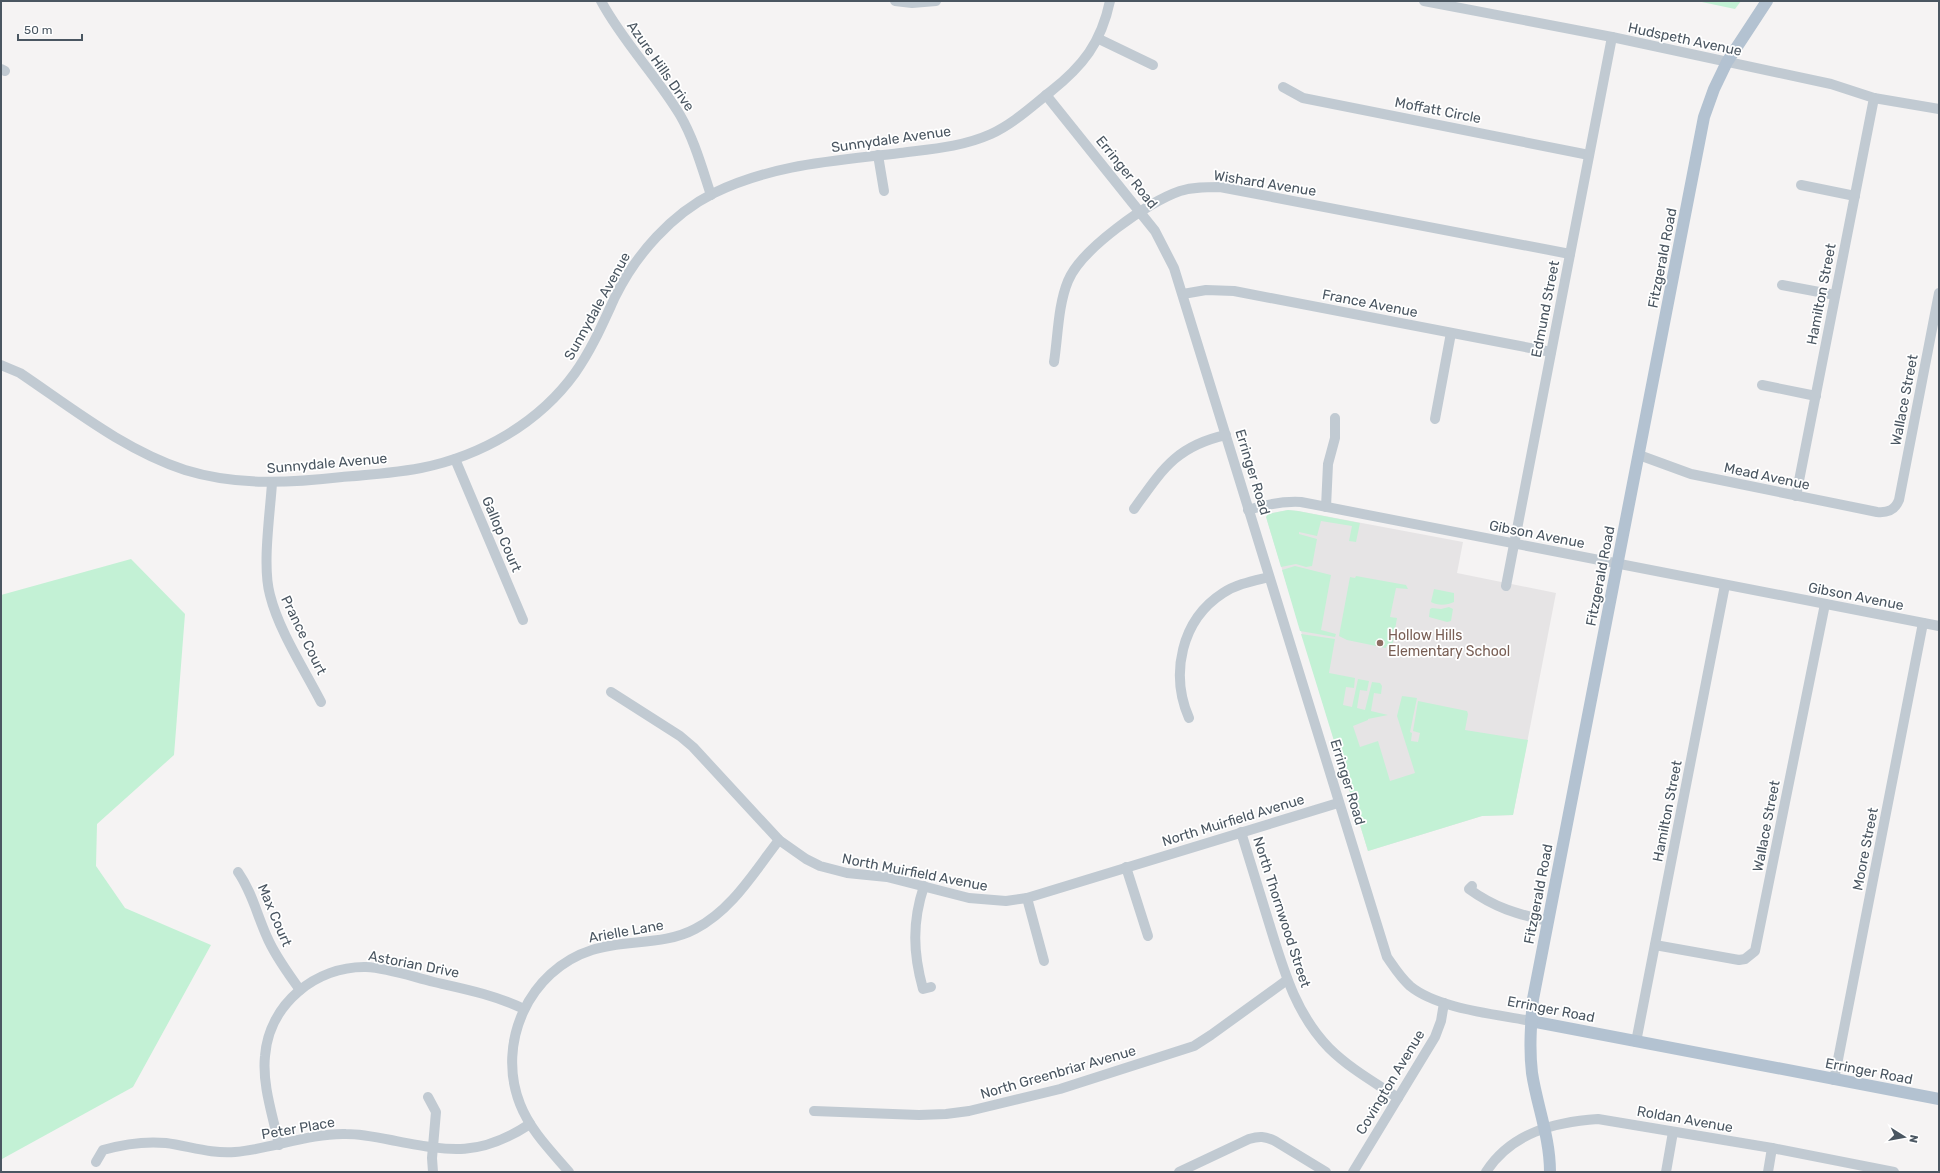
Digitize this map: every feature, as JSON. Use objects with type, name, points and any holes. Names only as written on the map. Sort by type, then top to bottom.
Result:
[{"type":"main road","name":"Fitzgerald Road","points":[[1550,1172],[1546,1128],[1532,1073],[1530,1047],[1533,999],[1704,117],[1714,89],[1727,62],[1767,1]]},
{"type":"main road","name":"Erringer Road","points":[[1531,1021],[1939,1099]]},
{"type":"street","name":"Azure Hills Drive","points":[[601,1],[625,40],[681,116],[690,135],[711,195]]},
{"type":"street","points":[[895,1],[912,3],[936,1]]},
{"type":"street","name":"Sunnydale Avenue","points":[[1,365],[20,373],[116,438],[158,460],[186,470],[214,477],[245,482],[272,483],[423,468],[455,459],[483,448],[509,434],[533,417],[555,397],[574,374],[591,349],[616,294],[632,268],[651,243],[672,221],[697,202],[737,182],[764,173],[793,166],[949,147],[989,135],[1008,126],[1079,67],[1099,39],[1107,17],[1110,1]]},
{"type":"street","name":"Hudspeth Avenue","points":[[1424,1],[1612,38],[1831,84],[1874,98],[1939,109]]},
{"type":"street","name":"Edmund Street","points":[[1506,586],[1612,38]]},
{"type":"street","points":[[1099,39],[1153,65]]},
{"type":"street","name":"Moffatt Circle","points":[[1283,87],[1303,98],[1589,155]]},
{"type":"street","name":"Erringer Road","points":[[1046,95],[1140,212],[1165,248],[1182,294],[1338,803],[1387,957],[1397,973],[1411,986],[1426,996],[1444,1004],[1531,1021]]},
{"type":"street","name":"Hamilton Street","points":[[1796,496],[1874,98]]},
{"type":"street","points":[[878,155],[884,191]]},
{"type":"street","points":[[1800,186],[1855,196]]},
{"type":"street","name":"Wishard Avenue","points":[[1054,362],[1064,292],[1075,268],[1094,246],[1140,212],[1164,198],[1180,191],[1197,187],[1220,187],[1570,254]]},
{"type":"street","points":[[1782,285],[1835,296]]},
{"type":"street","name":"France Avenue","points":[[1182,294],[1206,290],[1234,291],[1551,352]]},
{"type":"street","name":"Wallace Street","points":[[1892,510],[1899,500],[1939,293]]},
{"type":"street","points":[[1435,420],[1451,333]]},
{"type":"street","points":[[1762,385],[1816,396]]},
{"type":"street","points":[[1326,507],[1328,464],[1335,438],[1336,418]]},
{"type":"street","points":[[1134,509],[1161,471],[1175,457],[1198,443],[1226,435]]},
{"type":"street","name":"Mead Avenue","points":[[1639,455],[1691,474],[1877,512],[1885,513],[1892,510]]},
{"type":"street","name":"Gallop Court","points":[[455,459],[523,620]]},
{"type":"street","name":"Prance Court","points":[[272,483],[267,566],[270,595],[278,619],[321,702]]},
{"type":"street","name":"Gibson Avenue","points":[[1248,510],[1264,504],[1284,502],[1326,507],[1939,626]]},
{"type":"street","points":[[1189,718],[1181,694],[1179,672],[1182,649],[1191,627],[1204,609],[1224,593],[1244,583],[1269,577]]},
{"type":"street","name":"Hamilton Street","points":[[1636,1042],[1725,585]]},
{"type":"street","name":"Wallace Street","points":[[1655,945],[1739,960],[1751,956],[1755,951],[1825,604]]},
{"type":"street","name":"Moore Street","points":[[1834,1080],[1923,623]]},
{"type":"street","name":"North Muirfield Avenue","points":[[610,692],[680,736],[694,747],[779,840],[792,851],[820,866],[847,873],[887,877],[984,901],[1006,902],[1027,898],[1338,803]]},
{"type":"street","name":"North Thornwood Street","points":[[1241,832],[1286,980],[1304,1014],[1329,1047],[1358,1073],[1398,1098]]},
{"type":"street","name":"Arielle Lane","points":[[569,1172],[530,1124],[520,1104],[512,1072],[513,1041],[524,1009],[530,998],[544,981],[563,964],[576,957],[606,946],[663,940],[679,936],[707,922],[731,902],[779,840]]},
{"type":"street","points":[[1126,867],[1148,936]]},
{"type":"street","name":"Max Court","points":[[238,872],[248,886],[258,916],[272,948],[300,990]]},
{"type":"street","points":[[924,886],[916,916],[914,948],[917,968],[923,989],[931,987]]},
{"type":"street","points":[[1472,886],[1469,889],[1484,900],[1502,909],[1548,921]]},
{"type":"street","points":[[1027,898],[1044,961]]},
{"type":"street","name":"Astorian Drive","points":[[279,1145],[266,1080],[265,1054],[267,1041],[276,1019],[285,1005],[300,990],[319,977],[350,968],[367,967],[484,993],[524,1009]]},
{"type":"street","name":"North Greenbriar Avenue","points":[[814,1111],[919,1115],[946,1114],[1060,1089],[1194,1046],[1211,1036],[1286,980]]},
{"type":"street","name":"Covington Avenue","points":[[1353,1172],[1435,1037],[1441,1021],[1444,1004]]},
{"type":"street","points":[[428,1097],[436,1112],[433,1172]]},
{"type":"street","name":"Roldan Avenue","points":[[1486,1172],[1508,1146],[1521,1137],[1546,1128],[1577,1121],[1598,1119],[1772,1148],[1870,1170],[1894,1172]]},
{"type":"street","name":"Peter Place","points":[[96,1162],[103,1150],[133,1143],[166,1143],[198,1150],[228,1152],[253,1150],[326,1135],[345,1134],[364,1135],[433,1148],[456,1150],[478,1148],[504,1139],[530,1124]]},
{"type":"street","points":[[1666,1172],[1674,1132]]},
{"type":"street","points":[[1178,1172],[1248,1139],[1258,1136],[1267,1137],[1275,1141],[1326,1172]]},
{"type":"street","points":[[1768,1172],[1772,1148]]},
{"type":"shaded area","points":[[1288,510],[1463,542],[1457,573],[1556,593],[1513,815],[1482,816],[1368,851],[1267,520],[1268,514]]},
{"type":"green space","points":[[1697,1],[1741,1],[1735,9]]},
{"type":"green space","points":[[1288,510],[1360,523],[1356,542],[1349,541],[1352,526],[1321,521],[1317,536],[1299,532],[1299,534],[1317,539],[1312,566],[1306,567],[1296,564],[1281,567],[1266,517],[1268,514]]},
{"type":"green space","points":[[131,559],[185,614],[174,755],[97,824],[96,866],[125,908],[211,945],[133,1087],[2,1159],[1,1171],[1,595]]},
{"type":"green space","points":[[1295,566],[1331,575],[1321,630],[1336,634],[1335,637],[1300,631],[1282,570]]},
{"type":"green space","points":[[1356,576],[1406,585],[1408,589],[1396,588],[1390,617],[1397,618],[1392,647],[1386,646],[1386,648],[1347,640],[1339,636],[1350,577],[1355,578]]},
{"type":"green space","points":[[1434,589],[1454,593],[1454,602],[1443,605],[1431,602]]},
{"type":"green space","points":[[1449,607],[1453,609],[1451,621],[1447,622],[1429,617],[1430,609],[1432,608],[1441,609]]},
{"type":"green space","points":[[1301,634],[1335,639],[1329,673],[1355,678],[1354,688],[1346,687],[1343,705],[1352,707],[1358,679],[1369,681],[1367,691],[1360,690],[1357,708],[1365,710],[1372,682],[1380,683],[1382,686],[1381,694],[1374,693],[1371,711],[1388,715],[1368,719],[1353,726],[1360,747],[1378,741],[1390,781],[1415,773],[1397,716],[1402,696],[1417,698],[1410,732],[1412,733],[1411,741],[1418,742],[1420,733],[1413,731],[1418,701],[1467,711],[1468,714],[1465,730],[1528,740],[1513,815],[1482,816],[1368,851]]},
{"type":"place","name":"Hollow Hills Elementary School","points":[[1380,643]]}]
